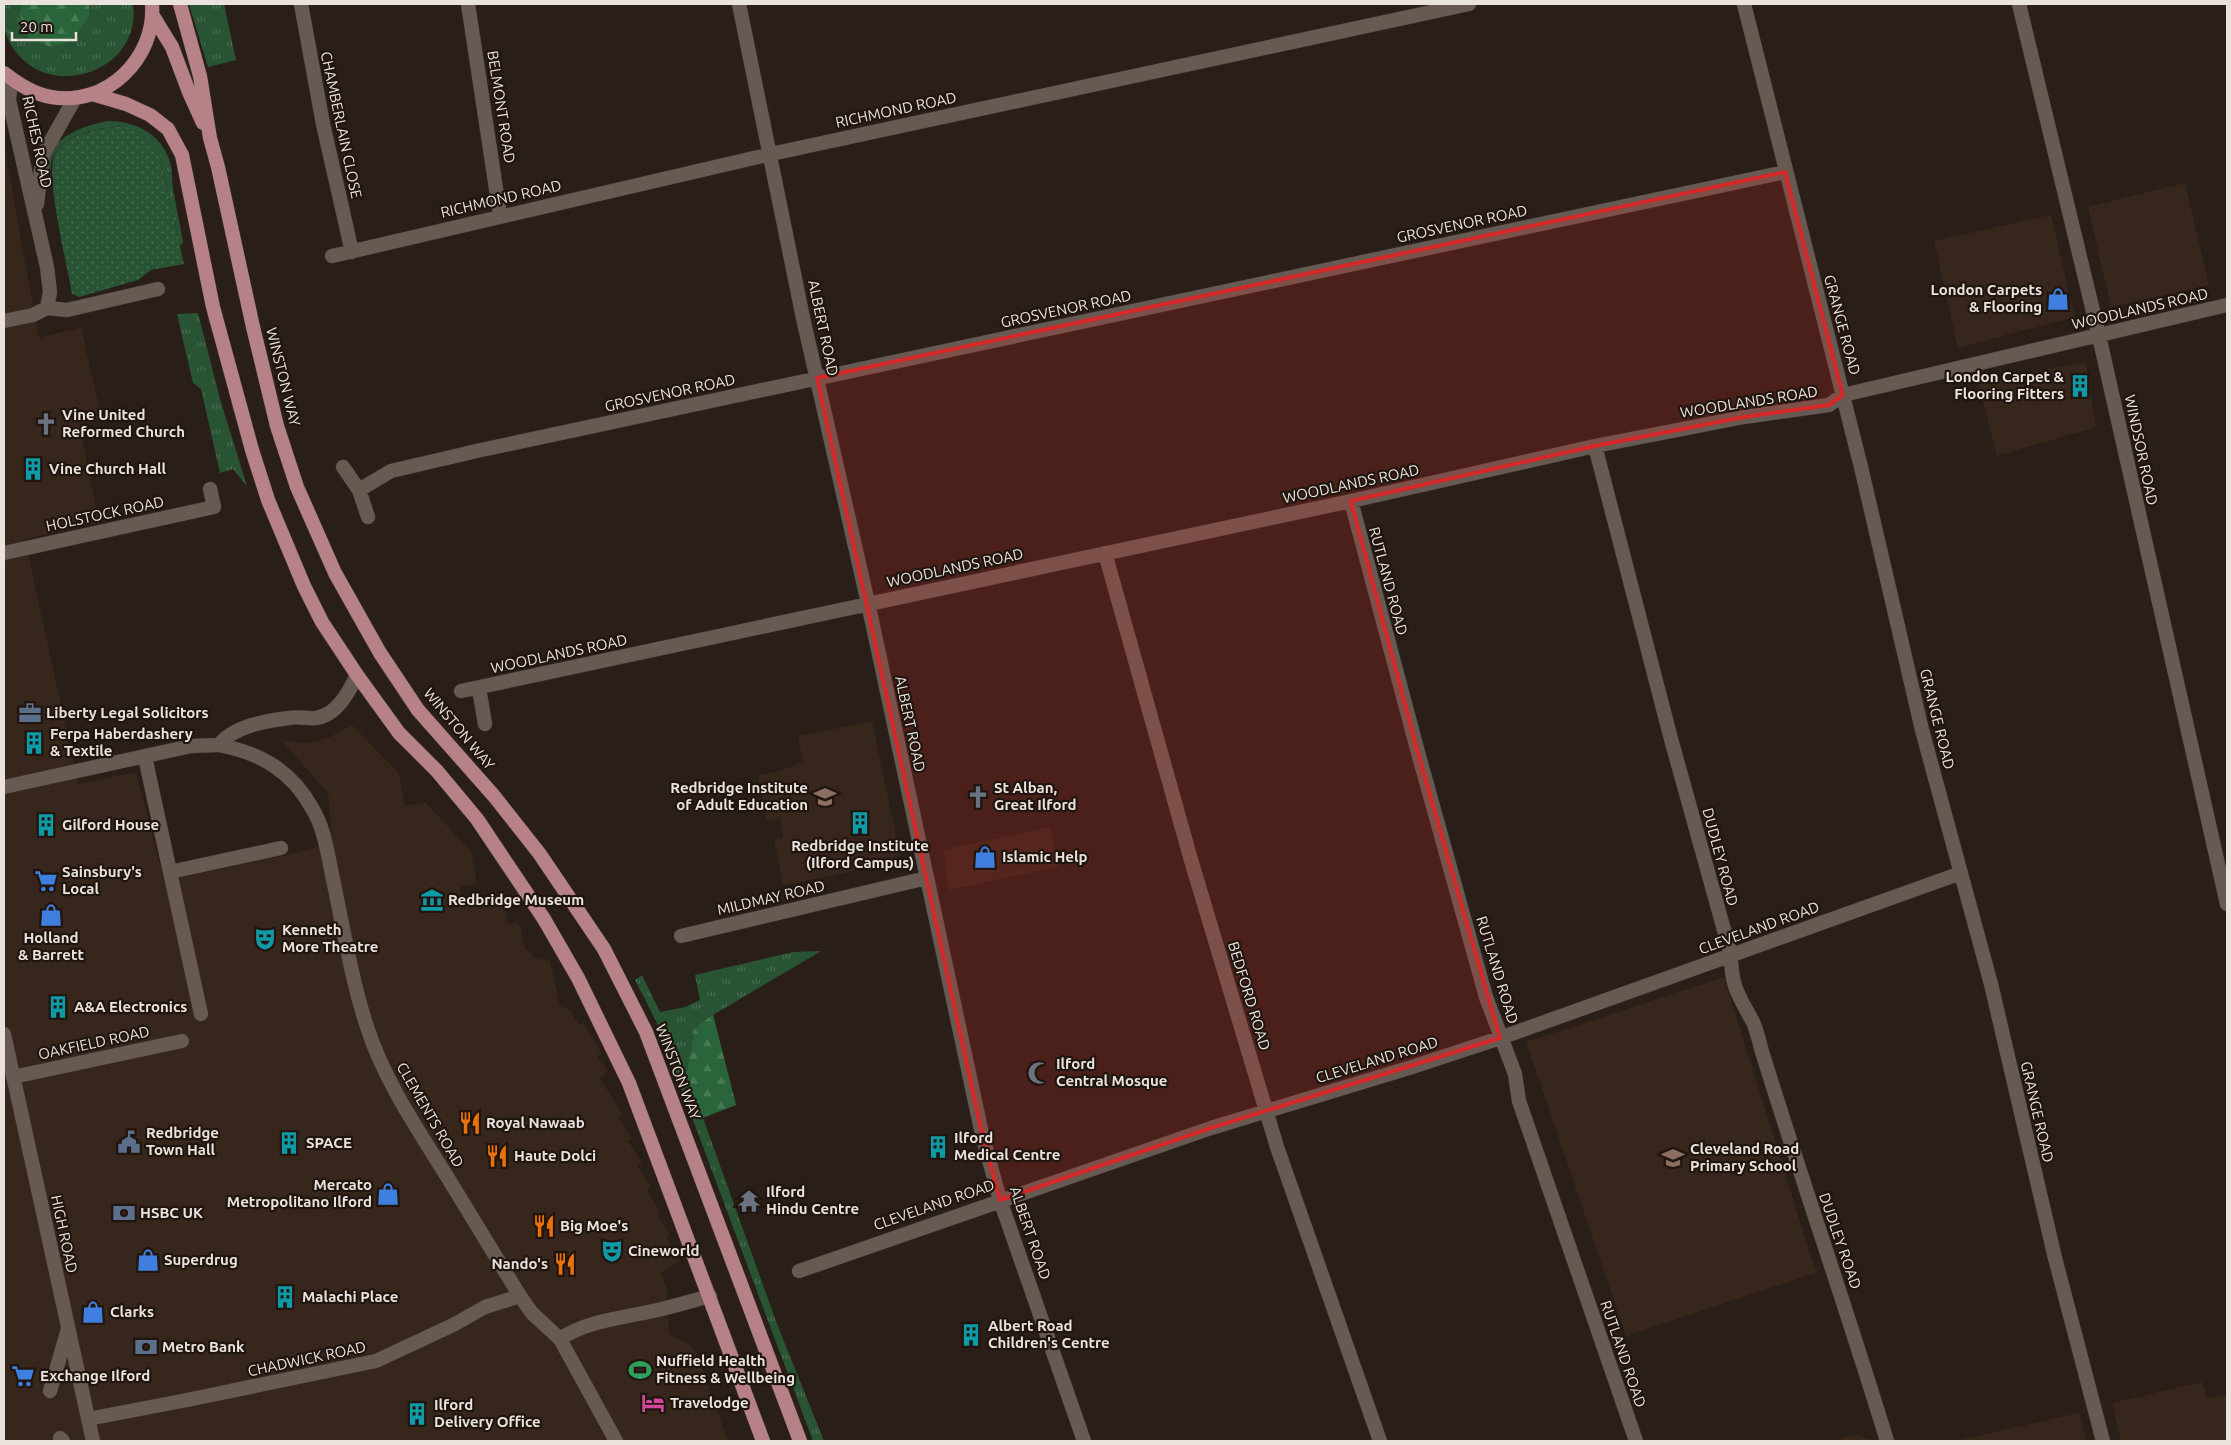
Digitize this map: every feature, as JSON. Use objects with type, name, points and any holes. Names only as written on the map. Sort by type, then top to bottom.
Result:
[{"type":"main road","name":"WINSTON WAY","points":[[180,4],[200,76],[210,138],[277,426],[297,487],[335,573],[380,653],[418,710],[494,796],[539,853],[580,910],[604,949],[646,1032],[800,1441]]},
{"type":"main road","points":[[152,10],[172,47],[189,92],[210,138]]},
{"type":"main road","points":[[8,76],[30,91],[45,95],[74,98],[92,94],[111,86],[128,73],[140,56],[146,43],[152,10]]},
{"type":"main road","points":[[92,94],[126,104],[150,115],[168,129],[182,155],[213,307],[257,467],[268,500],[304,586],[322,622],[399,733],[437,771],[477,820],[544,919],[578,978],[629,1083],[763,1441]]},
{"type":"street","name":"CHAMBERLAIN CLOSE","points":[[301,4],[323,124],[352,252]]},
{"type":"street","name":"BELMONT ROAD","points":[[468,4],[500,215]]},
{"type":"street","name":"ALBERT ROAD","points":[[739,4],[817,378],[868,603],[982,1134],[1000,1200],[1084,1441]]},
{"type":"street","name":"RICHMOND ROAD","points":[[332,256],[500,215],[771,154],[1469,4]]},
{"type":"street","name":"GRANGE ROAD","points":[[1744,4],[1843,395],[1922,730],[1991,984],[2054,1258],[2103,1441]]},
{"type":"street","name":"WINDSOR ROAD","points":[[2019,4],[2099,336],[2227,904]]},
{"type":"street","name":"RICHES ROAD","points":[[8,76],[9,100],[19,150],[36,212],[50,292],[47,308]]},
{"type":"street","name":"RICHES ROAD","points":[[36,212],[43,155],[74,98]]},
{"type":"street","name":"GROSVENOR ROAD","points":[[359,490],[391,471],[817,378],[1785,172]]},
{"type":"street","points":[[4,321],[33,315],[47,308],[67,310],[158,289]]},
{"type":"street","name":"WOODLANDS ROAD","points":[[461,691],[1352,501],[1595,446],[1744,417],[1822,406],[1843,395],[2227,305]]},
{"type":"street","name":"DUDLEY ROAD","points":[[1595,446],[1671,739],[1731,955],[1731,976],[1739,998],[1753,1024],[1801,1178],[1862,1358],[1887,1441]]},
{"type":"street","points":[[343,468],[359,490],[368,517]]},
{"type":"street","name":"HOLSTOCK ROAD","points":[[4,553],[221,505],[210,489]]},
{"type":"street","name":"RUTLAND ROAD","points":[[1352,501],[1422,766],[1486,997],[1515,1074],[1519,1101],[1636,1441]]},
{"type":"street","name":"BEDFORD ROAD","points":[[1105,553],[1191,860],[1277,1147],[1380,1441]]},
{"type":"street","points":[[219,746],[226,736],[238,730],[290,717],[318,718],[343,701],[357,675]]},
{"type":"street","name":"WOODLANDS ROAD","points":[[479,688],[485,724]]},
{"type":"street","name":"CLEMENTS ROAD","points":[[4,787],[191,746],[219,746],[247,751],[262,758],[281,771],[300,790],[313,809],[325,839],[358,997],[380,1062],[400,1102],[520,1296],[532,1313],[560,1339],[616,1441]]},
{"type":"street","points":[[145,756],[202,1014]]},
{"type":"street","points":[[170,872],[281,848]]},
{"type":"street","name":"CLEVELAND ROAD","points":[[799,1271],[1000,1200],[1266,1110],[1412,1067],[1500,1038],[1961,873]]},
{"type":"street","name":"MILDMAY ROAD","points":[[681,936],[927,878]]},
{"type":"street","name":"HIGH ROAD","points":[[4,1034],[93,1441]]},
{"type":"street","name":"OAKFIELD ROAD","points":[[13,1077],[182,1041]]},
{"type":"street","name":"CHADWICK ROAD","points":[[88,1419],[376,1361],[444,1329],[485,1307],[520,1296]]},
{"type":"street","points":[[560,1339],[572,1330],[588,1325],[659,1310],[710,1296]]},
{"type":"street","points":[[50,1391],[68,1328]]},
{"type":"highlighted area","points":[[1785,172],[1843,395],[1829,405],[1744,417],[1595,446],[1351,501],[1419,756],[1500,1038],[1211,1128],[1000,1200],[982,1134],[817,378]]},
{"type":"shaded area","points":[[4,145],[39,338],[81,327],[102,419],[79,424],[99,522],[25,539],[78,784],[136,772],[164,881],[301,852],[332,842],[328,793],[282,741],[308,743],[328,738],[352,725],[399,773],[405,806],[425,802],[471,851],[477,883],[460,887],[464,905],[502,897],[508,924],[516,923],[521,927],[525,949],[531,952],[533,958],[550,961],[560,1006],[570,1010],[579,1025],[583,1023],[602,1054],[598,1057],[608,1072],[600,1078],[622,1114],[618,1117],[632,1139],[628,1141],[642,1163],[638,1166],[651,1187],[647,1190],[660,1211],[657,1214],[670,1235],[667,1238],[680,1261],[661,1273],[667,1290],[669,1334],[690,1345],[696,1354],[728,1441],[4,1441]]},
{"type":"shaded area","points":[[2185,183],[2209,285],[2111,307],[2088,207]]},
{"type":"shaded area","points":[[2051,215],[2075,317],[1958,348],[1934,241]]},
{"type":"shaded area","points":[[2086,362],[2096,427],[1997,456],[1978,382]]},
{"type":"shaded area","name":"Redbridge Institute of Adult Education","points":[[872,721],[900,854],[894,862],[783,886],[774,840],[783,838],[780,819],[767,821],[758,775],[780,771],[803,762],[798,736]]},
{"type":"shaded area","points":[[1050,827],[1059,866],[949,890],[943,850]]},
{"type":"shaded area","name":"Cleveland Road Primary School","points":[[1724,977],[1816,1273],[1626,1336],[1526,1042]]},
{"type":"shaded area","points":[[2202,1382],[2207,1398],[2227,1394],[2227,1441],[2121,1441],[2112,1403]]},
{"type":"shaded area","points":[[2079,1413],[2086,1441],[1955,1441]]},
{"type":"shaded area","points":[[1854,1434],[1875,1441],[1835,1441]]},
{"type":"green space","points":[[4,4],[133,4],[132,29],[122,49],[107,64],[87,73],[65,76],[43,72],[24,61],[9,41],[5,28]]},
{"type":"green space","points":[[22,4],[89,4],[89,17],[71,41],[50,47],[28,37],[20,15]]},
{"type":"green space","points":[[189,4],[224,4],[236,60],[208,67]]},
{"type":"green space","points":[[107,121],[137,126],[153,136],[166,152],[171,165],[173,189],[183,242],[180,246],[159,153],[122,126],[80,134],[62,145],[55,153],[51,163],[52,183],[49,163],[51,153],[56,145],[71,133]]},
{"type":"green space","points":[[122,126],[138,131],[148,138],[159,153],[184,264],[151,270],[138,280],[79,297],[72,294],[54,199],[53,163],[56,152],[69,140],[86,133]]},
{"type":"green space","points":[[198,313],[220,399],[247,486],[233,469],[220,473],[201,389],[193,383],[177,314]]},
{"type":"green space","points":[[821,951],[713,1015],[736,1105],[703,1118],[777,1324],[824,1441],[813,1441],[656,1021],[635,980],[642,975],[660,1012],[685,1007],[700,1000],[695,975],[793,952]]},
{"type":"green space","points":[[713,1015],[736,1105],[703,1117],[686,1077],[695,1028]]},
{"type":"place","name":"London Carpets & Flooring","points":[[2058,299]]},
{"type":"place","name":"London Carpet & Flooring Fitters","points":[[2080,386]]},
{"type":"place","name":"Vine United Reformed Church","points":[[46,424]]},
{"type":"place","name":"Vine Church Hall","points":[[33,469]]},
{"type":"place","name":"Liberty Legal Solicitors","points":[[30,713]]},
{"type":"place","name":"Ferpa Haberdashery & Textile","points":[[34,743]]},
{"type":"place","name":"Redbridge Institute of Adult Education","points":[[825,797]]},
{"type":"place","name":"St Alban, Great Ilford","points":[[978,797]]},
{"type":"place","name":"Redbridge Institute (Ilford Campus)","points":[[860,823]]},
{"type":"place","name":"Gilford House","points":[[46,825]]},
{"type":"place","name":"Islamic Help","points":[[985,857]]},
{"type":"place","name":"Sainsbury's Local","points":[[46,881]]},
{"type":"place","name":"Redbridge Museum","points":[[432,900]]},
{"type":"place","name":"Holland & Barrett","points":[[51,915]]},
{"type":"place","name":"Kenneth More Theatre","points":[[265,939]]},
{"type":"place","name":"A&A Electronics","points":[[58,1007]]},
{"type":"place","name":"Ilford Central Mosque","points":[[1039,1073]]},
{"type":"place","name":"Royal Nawaab","points":[[470,1123]]},
{"type":"place","name":"Redbridge Town Hall","points":[[129,1142]]},
{"type":"place","name":"SPACE","points":[[289,1143]]},
{"type":"place","name":"Ilford Medical Centre","points":[[938,1147]]},
{"type":"place","name":"Haute Dolci","points":[[497,1156]]},
{"type":"place","name":"Cleveland Road Primary School","points":[[1673,1158]]},
{"type":"place","name":"Mercato Metropolitano Ilford","points":[[388,1194]]},
{"type":"place","name":"Ilford Hindu Centre","points":[[749,1201]]},
{"type":"place","name":"HSBC UK","points":[[124,1213]]},
{"type":"place","name":"Big Moe's","points":[[544,1226]]},
{"type":"place","name":"Cineworld","points":[[612,1251]]},
{"type":"place","name":"Superdrug","points":[[148,1260]]},
{"type":"place","name":"Nando's","points":[[565,1264]]},
{"type":"place","name":"Malachi Place","points":[[285,1297]]},
{"type":"place","name":"Clarks","points":[[93,1312]]},
{"type":"place","name":"Albert Road Children's Centre","points":[[971,1335]]},
{"type":"place","name":"Metro Bank","points":[[146,1347]]},
{"type":"place","name":"Nuffield Health Fitness & Wellbeing","points":[[640,1370]]},
{"type":"place","name":"Exchange Ilford","points":[[23,1376]]},
{"type":"place","name":"Travelodge","points":[[653,1403]]},
{"type":"place","name":"Ilford Delivery Office","points":[[417,1414]]}]
